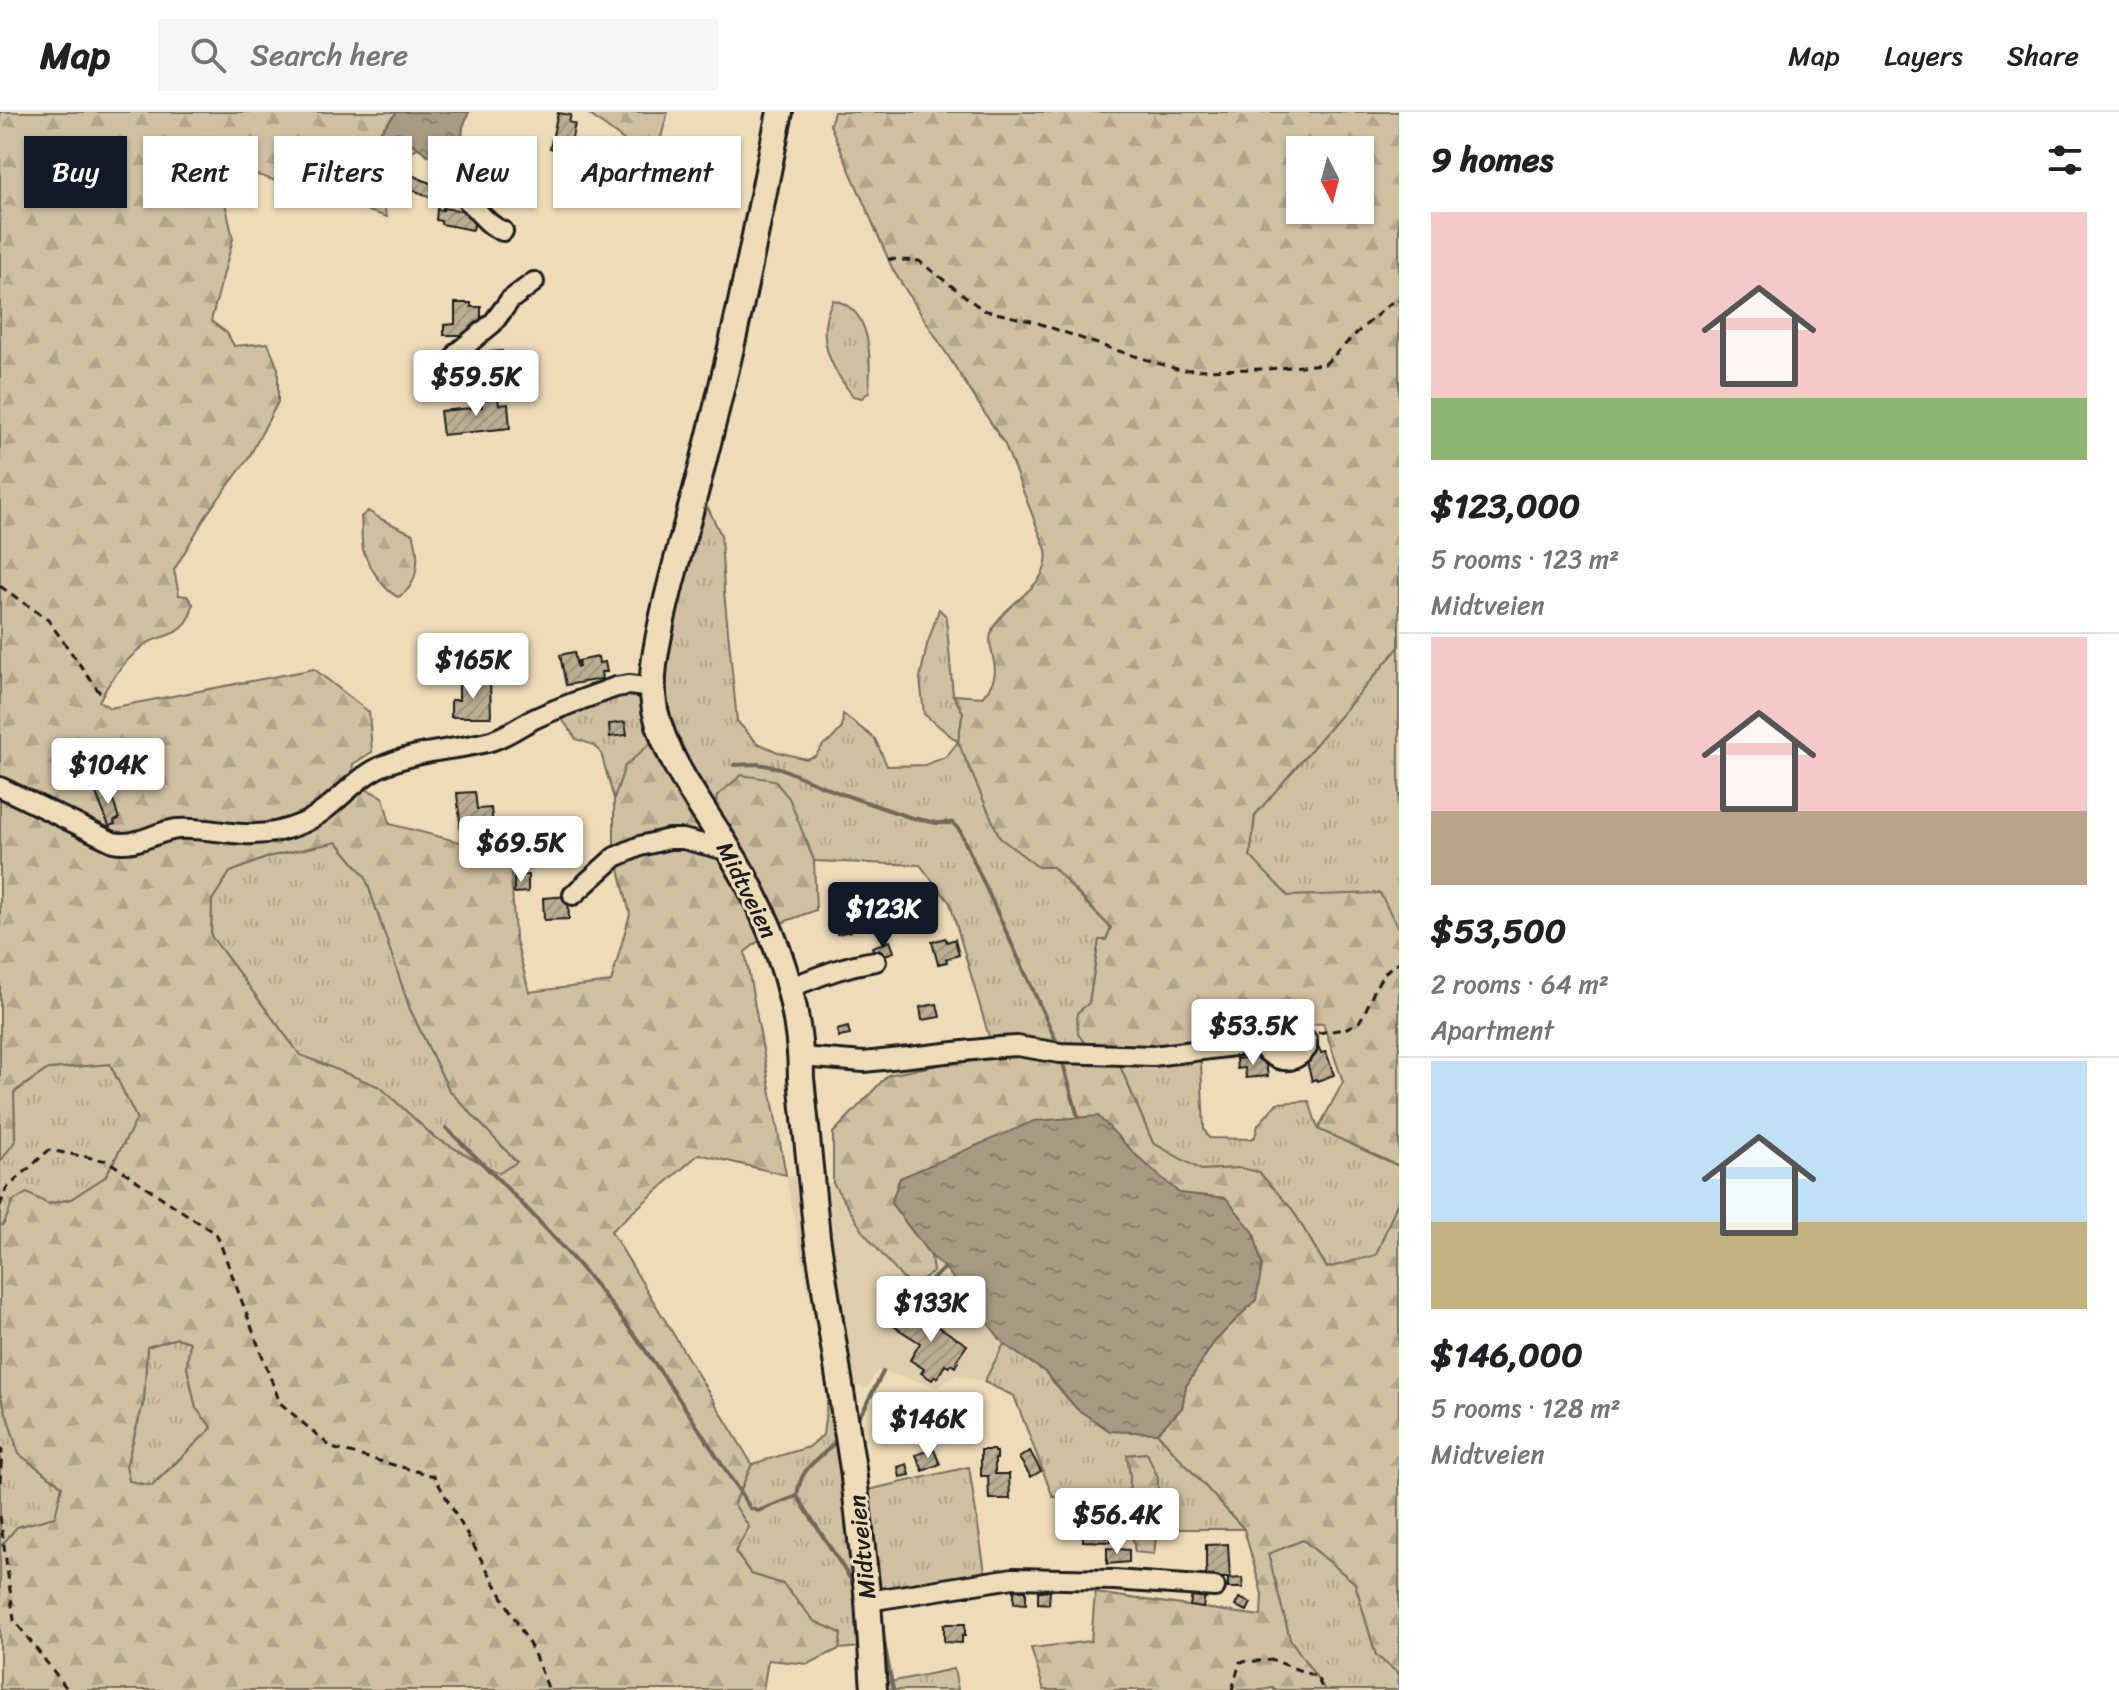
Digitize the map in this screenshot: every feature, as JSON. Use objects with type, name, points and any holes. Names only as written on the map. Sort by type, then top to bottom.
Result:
[{"type":"main road","name":"Midtveien","points":[[780,112],[726,370],[667,597],[654,663],[653,688],[664,740],[679,771],[762,910],[789,988],[801,1057],[817,1237],[853,1469],[868,1601],[874,1690]]},
{"type":"street","points":[[477,208],[493,226],[503,231]]},
{"type":"street","points":[[461,375],[456,370],[454,360],[458,352],[493,323],[510,300],[534,282]]},
{"type":"street","points":[[0,787],[123,844],[186,828],[268,833],[301,825],[323,813],[359,780],[384,764],[409,756],[497,739],[535,718],[616,687],[653,688]]},
{"type":"street","points":[[573,895],[615,857],[640,846],[683,839],[722,849],[727,847]]},
{"type":"street","points":[[789,988],[819,976],[876,961]]},
{"type":"street","points":[[801,1057],[864,1062],[1009,1046],[1060,1053],[1153,1056],[1258,1043],[1290,1033],[1302,1035]]},
{"type":"street","points":[[868,1601],[1013,1578],[1114,1580],[1215,1587]]},
{"type":"path","points":[[888,259],[919,261],[983,310],[1035,322],[1180,370],[1268,369],[1325,364],[1392,302],[1399,301]]},
{"type":"path","points":[[0,586],[48,620],[100,693]]},
{"type":"path","points":[[1302,1035],[1345,1029],[1359,1022],[1375,986],[1386,970],[1399,962]]},
{"type":"path","points":[[0,1206],[6,1189],[49,1150],[108,1161],[217,1235],[280,1403],[332,1448],[434,1476],[532,1649],[549,1690]]},
{"type":"path","points":[[0,1447],[0,1482]]},
{"type":"path","points":[[0,1516],[14,1620],[68,1690]]},
{"type":"path","points":[[1232,1690],[1240,1662],[1273,1660],[1317,1677],[1323,1690]]},
{"type":"shaded area","points":[[786,1175],[833,1183],[864,1233],[932,1272],[931,1256],[945,1268],[1004,1344],[984,1382],[956,1375],[938,1387],[878,1370],[867,1388],[852,1384],[828,1395]]},
{"type":"green space","points":[[0,112],[397,112],[380,136],[274,136],[274,180],[258,175],[258,136],[143,136],[143,208],[226,208],[233,239],[211,321],[227,333],[234,346],[268,343],[278,369],[278,402],[248,459],[207,514],[174,570],[179,595],[187,596],[193,604],[190,617],[179,630],[138,650],[116,674],[99,701],[110,708],[314,669],[369,712],[372,752],[353,764],[350,782],[383,797],[390,824],[475,846],[558,823],[571,860],[511,874],[515,936],[529,992],[611,982],[630,914],[614,849],[614,799],[625,766],[652,742],[678,791],[714,815],[717,796],[741,775],[774,780],[789,798],[814,861],[816,910],[781,923],[745,952],[786,1175],[699,1154],[611,1231],[752,1464],[734,1504],[749,1527],[735,1552],[751,1574],[783,1584],[814,1621],[841,1633],[839,1649],[808,1664],[768,1660],[763,1690],[0,1690],[0,1547],[17,1527],[55,1517],[62,1486],[19,1454],[0,1393],[0,1226],[4,1224],[13,1201],[27,1193],[48,1204],[71,1199],[105,1177],[137,1119],[110,1064],[48,1069],[14,1092],[15,1141],[0,1162]],"holes":[[[337,842],[365,876],[410,1009],[449,1090],[517,1162],[499,1173],[434,1137],[380,1087],[300,1055],[211,936],[212,900],[230,872],[271,856]],[[177,1338],[190,1342],[187,1367],[196,1408],[212,1428],[152,1486],[129,1481],[126,1466],[144,1400],[147,1347]]]},
{"type":"green space","points":[[586,112],[668,112],[661,136],[618,136]]},
{"type":"green space","points":[[834,112],[1399,112],[1399,647],[1255,815],[1250,856],[1288,896],[1380,893],[1399,930],[1399,1166],[1318,1129],[1343,1082],[1323,1023],[1118,1054],[1119,1064],[1153,1143],[1201,1170],[1240,1168],[1259,1172],[1292,1209],[1327,1268],[1376,1255],[1399,1199],[1399,1674],[1376,1655],[1355,1583],[1303,1540],[1268,1554],[1290,1639],[1325,1690],[1044,1690],[1031,1648],[1091,1641],[1095,1593],[1261,1616],[1262,1594],[1244,1529],[1157,1433],[1182,1408],[1186,1386],[1214,1342],[1256,1299],[1226,1198],[1179,1194],[1138,1157],[940,1163],[900,1178],[891,1203],[931,1256],[933,1272],[915,1284],[902,1278],[864,1233],[833,1183],[833,1133],[888,1075],[994,1054],[1086,1045],[1078,1034],[1077,1013],[1089,1003],[1099,940],[1106,940],[1111,928],[1053,867],[1038,867],[1000,838],[958,742],[963,712],[953,695],[982,697],[990,686],[995,668],[990,643],[994,626],[1043,573],[1046,550],[1005,445],[893,270],[830,125]]},
{"type":"green space","points":[[359,208],[384,208],[387,217]]},
{"type":"green space","points":[[833,300],[856,313],[867,337],[869,392],[862,398],[853,396],[827,350],[825,326]]},
{"type":"green space","points":[[708,508],[721,535],[737,721],[757,743],[806,759],[815,756],[842,728],[843,714],[875,739],[887,766],[925,765],[946,757],[958,742],[1050,862],[1111,928],[1106,940],[1099,941],[1086,1045],[994,1054],[950,903],[920,865],[814,861],[806,839],[714,816],[625,766],[614,799],[601,753],[594,745],[576,739],[562,719],[566,702],[605,684],[645,676],[662,577]]},
{"type":"green space","points":[[368,511],[413,534],[417,551],[414,578],[398,597],[377,577],[363,550],[361,517]]},
{"type":"green space","points":[[939,609],[946,616],[953,695],[963,712],[958,742],[924,714],[920,678]]},
{"type":"green space","points":[[1399,647],[1399,930],[1380,894],[1288,896],[1250,857],[1255,815]]},
{"type":"green space","points":[[337,842],[365,876],[410,1009],[449,1090],[518,1163],[499,1173],[434,1137],[380,1087],[300,1055],[211,936],[212,900],[230,872],[271,856]]},
{"type":"green space","points":[[1200,1042],[1204,1129],[1209,1138],[1251,1139],[1255,1137],[1258,1125],[1277,1103],[1309,1101],[1318,1129],[1399,1166],[1399,1199],[1376,1256],[1327,1268],[1292,1209],[1240,1168],[1201,1170],[1153,1143],[1119,1064],[1118,1053]]},
{"type":"green space","points":[[110,1064],[137,1119],[105,1177],[71,1199],[48,1204],[13,1201],[4,1225],[0,1226],[0,1162],[15,1141],[14,1093],[48,1069]]},
{"type":"green space","points":[[177,1338],[190,1342],[187,1367],[196,1408],[212,1428],[151,1486],[129,1481],[126,1466],[144,1400],[147,1346]]},
{"type":"green space","points":[[1004,1344],[1045,1372],[1077,1409],[1110,1431],[1157,1433],[1244,1529],[1157,1529],[1158,1478],[1146,1453],[1127,1455],[1129,1513],[1119,1515],[1114,1501],[1108,1496],[1053,1497],[1014,1396],[984,1382]]},
{"type":"green space","points":[[0,1393],[19,1454],[62,1486],[56,1517],[18,1527],[0,1547]]},
{"type":"green space","points":[[828,1395],[846,1495],[969,1467],[985,1572],[860,1604],[862,1647],[839,1649],[841,1633],[814,1621],[783,1584],[751,1574],[735,1551],[749,1527],[734,1505],[752,1464],[809,1447],[823,1435]]},
{"type":"green space","points":[[1147,1453],[1158,1478],[1154,1554],[1135,1552],[1129,1513],[1127,1455]]},
{"type":"green space","points":[[1303,1540],[1355,1583],[1376,1655],[1399,1674],[1399,1690],[1325,1690],[1290,1639],[1268,1554]]},
{"type":"green space","points":[[954,1669],[958,1690],[865,1690],[865,1687]]},
{"type":"water","points":[[397,112],[469,112],[462,136],[428,136],[428,155],[412,143],[412,136],[381,136],[380,132]]},
{"type":"water","points":[[1098,1116],[1179,1193],[1226,1198],[1254,1233],[1262,1266],[1256,1300],[1214,1342],[1186,1386],[1182,1408],[1157,1433],[1110,1431],[1077,1409],[1045,1372],[1004,1344],[891,1203],[900,1178],[1034,1121]]},
{"type":"building","points":[[558,113],[571,115],[569,122],[575,124],[572,136],[553,136],[553,149],[550,148]]},
{"type":"building","points":[[412,175],[428,182],[428,196],[412,189]]},
{"type":"building","points":[[437,209],[476,213],[473,230],[441,224],[436,220]]},
{"type":"building","points":[[455,303],[471,303],[471,307],[481,307],[481,329],[474,335],[444,335],[444,325],[455,324]]},
{"type":"building","points":[[502,351],[503,365],[490,366],[489,352]]},
{"type":"building","points":[[445,353],[446,392],[428,393],[425,354]]},
{"type":"building","points":[[498,398],[499,405],[508,404],[510,428],[443,435],[440,411],[482,407],[482,400]]},
{"type":"building","points":[[574,652],[577,667],[578,661],[598,657],[599,663],[605,662],[607,672],[601,672],[602,679],[566,685],[560,655]]},
{"type":"building","points":[[490,682],[491,717],[451,717],[451,700],[459,700],[459,683]]},
{"type":"building","points":[[625,722],[627,735],[610,737],[609,724]]},
{"type":"building","points":[[109,788],[119,819],[109,826],[96,793]]},
{"type":"building","points":[[475,792],[477,809],[491,808],[493,826],[461,832],[457,793]]},
{"type":"building","points":[[514,875],[528,875],[528,892],[514,893]]},
{"type":"building","points":[[896,888],[902,909],[876,916],[871,896]]},
{"type":"building","points":[[568,896],[569,919],[544,920],[543,898]]},
{"type":"building","points":[[848,918],[851,931],[837,934],[835,920]]},
{"type":"building","points":[[945,938],[947,942],[955,939],[959,955],[938,964],[932,942]]},
{"type":"building","points":[[890,941],[894,952],[876,958],[872,947]]},
{"type":"building","points":[[937,1004],[940,1017],[922,1020],[920,1007]]},
{"type":"building","points":[[848,1027],[850,1035],[839,1037],[837,1030]]},
{"type":"building","points":[[1319,1048],[1321,1053],[1326,1052],[1334,1075],[1312,1081],[1307,1062],[1311,1061],[1308,1051]]},
{"type":"building","points":[[1265,1058],[1268,1076],[1246,1078],[1245,1068],[1237,1069],[1236,1059]]},
{"type":"building","points":[[908,1307],[967,1345],[955,1367],[945,1365],[937,1378],[935,1376],[932,1380],[921,1373],[924,1369],[910,1360],[920,1343],[895,1327]]},
{"type":"building","points":[[904,1408],[931,1421],[925,1434],[920,1432],[916,1441],[901,1434],[905,1427],[896,1422]]},
{"type":"building","points":[[933,1448],[940,1464],[923,1471],[916,1455]]},
{"type":"building","points":[[981,1450],[997,1452],[995,1474],[1009,1474],[1010,1499],[989,1499],[988,1476],[981,1476]]},
{"type":"building","points":[[1030,1451],[1041,1471],[1031,1477],[1019,1458]]},
{"type":"building","points":[[907,1464],[910,1475],[900,1477],[898,1467]]},
{"type":"building","points":[[1090,1517],[1111,1517],[1111,1542],[1083,1541],[1083,1530],[1090,1530]]},
{"type":"building","points":[[1228,1544],[1230,1578],[1206,1578],[1206,1545]]},
{"type":"building","points":[[1107,1548],[1129,1550],[1129,1562],[1107,1564]]},
{"type":"building","points":[[1242,1578],[1243,1588],[1228,1588],[1228,1579]]},
{"type":"building","points":[[1014,1590],[1026,1590],[1026,1604],[1014,1603]]},
{"type":"building","points":[[1038,1591],[1050,1591],[1049,1604],[1038,1603]]},
{"type":"building","points":[[1192,1594],[1205,1595],[1203,1608],[1190,1606]]},
{"type":"building","points":[[1239,1598],[1251,1603],[1247,1611],[1235,1606]]},
{"type":"building","points":[[944,1624],[965,1624],[962,1643],[944,1642]]},
{"type":"waterway","points":[[734,765],[758,764],[780,768],[839,793],[909,817],[953,823],[960,831],[1059,1047]]},
{"type":"waterway","points":[[1062,1060],[1078,1117]]},
{"type":"waterway","points":[[446,1128],[532,1214],[613,1307],[667,1381],[750,1508],[758,1511],[797,1496]]},
{"type":"waterway","points":[[916,1293],[945,1268]]},
{"type":"waterway","points":[[857,1418],[883,1372]]},
{"type":"waterway","points":[[836,1441],[806,1470],[797,1496],[855,1586],[855,1591]]},
{"type":"waterway","points":[[882,1631],[893,1690]]}]
